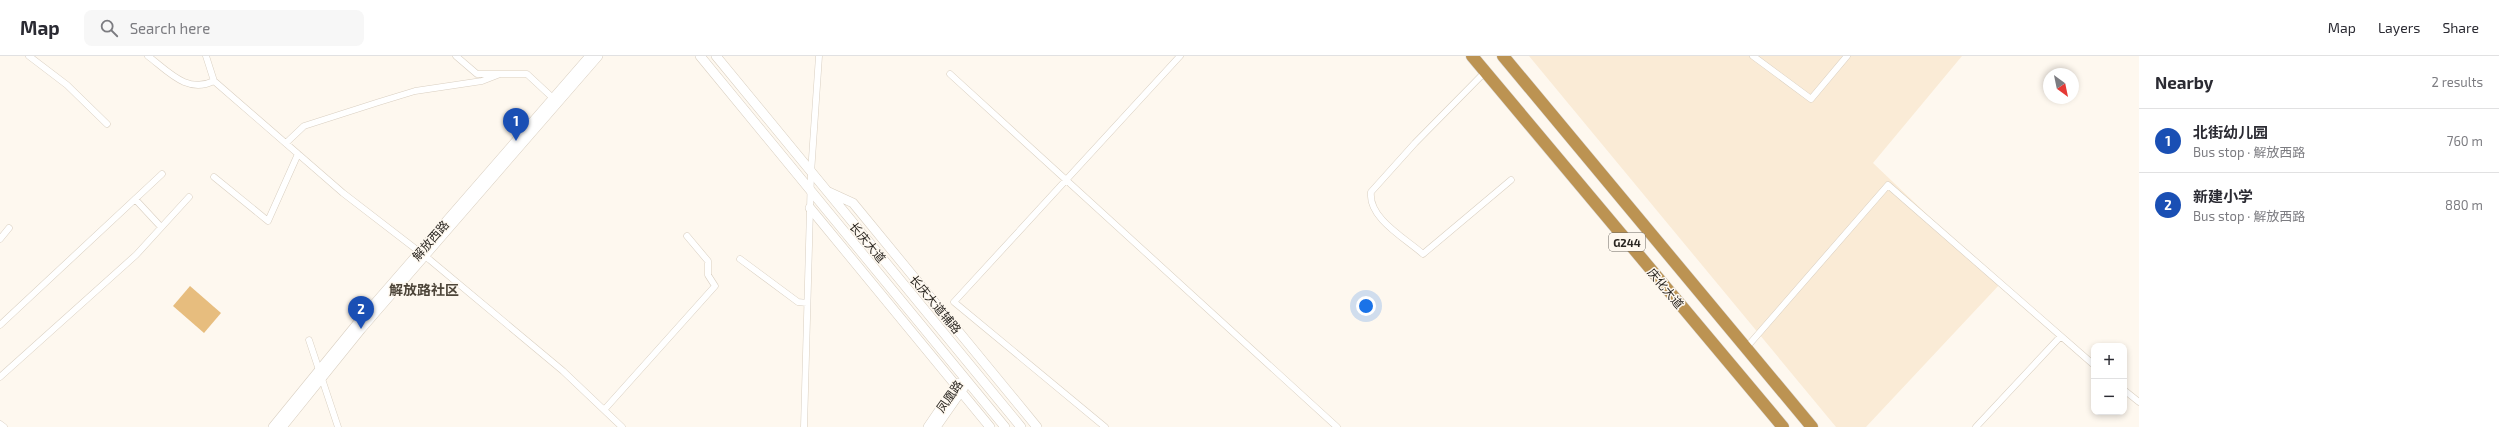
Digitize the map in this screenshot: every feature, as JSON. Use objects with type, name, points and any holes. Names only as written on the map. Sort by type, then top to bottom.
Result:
[{"type":"highway","name":"庆化大道","points":[[1472,56],[1783,427]]},
{"type":"highway","name":"庆化大道","points":[[1503,56],[1812,427]]},
{"type":"street","points":[[28,56],[67,85],[107,124]]},
{"type":"street","points":[[148,56],[187,84],[201,86],[214,81]]},
{"type":"street","points":[[206,56],[214,81],[343,193],[422,255],[557,366],[622,427]]},
{"type":"street","points":[[456,56],[477,74],[527,74],[556,100]]},
{"type":"street","name":"解放西路","points":[[556,100],[590,56]]},
{"type":"street","name":"解放西路","points":[[282,427],[321,376],[357,324],[422,255],[556,100],[598,56]]},
{"type":"street","name":"长庆大道","points":[[700,56],[1005,427]]},
{"type":"street","name":"长庆大道","points":[[716,56],[1021,427]]},
{"type":"street","points":[[804,427],[810,208],[819,56]]},
{"type":"street","points":[[1105,427],[954,302],[1180,56]]},
{"type":"street","points":[[1753,56],[1811,99],[1847,56]]},
{"type":"street","points":[[1485,72],[1414,143],[1371,192],[1370,202],[1380,218],[1423,254],[1511,180]]},
{"type":"street","points":[[286,143],[304,126],[414,91],[482,81],[500,74]]},
{"type":"street","points":[[950,74],[1337,427]]},
{"type":"street","points":[[214,178],[268,221],[298,154]]},
{"type":"street","points":[[0,325],[162,174]]},
{"type":"street","points":[[1746,348],[1888,185],[2091,363]]},
{"type":"street","name":"长庆大道辅路","points":[[827,191],[853,204],[1038,427]]},
{"type":"street","points":[[0,377],[136,255],[189,197]]},
{"type":"street","points":[[136,199],[161,227]]},
{"type":"street","points":[[810,208],[990,427]]},
{"type":"street","points":[[0,239],[9,228]]},
{"type":"street","points":[[604,410],[715,286],[708,275],[708,261],[687,236]]},
{"type":"street","points":[[740,259],[798,302],[807,302]]},
{"type":"street","points":[[1976,427],[2060,337]]},
{"type":"street","points":[[309,340],[338,427]]},
{"type":"street","name":"凤凰路","points":[[928,427],[973,368]]},
{"type":"street","name":"解放西路","points":[[273,427],[321,376]]},
{"type":"street","name":"凤凰路","points":[[936,427],[958,389]]},
{"type":"street","points":[[2127,392],[2138,399]]},
{"type":"street","points":[[0,424],[4,427]]},
{"type":"shaded area","points":[[1529,56],[1962,56],[1873,163],[2000,284],[1866,427],[1836,427]]},
{"type":"shaded area","points":[[190,286],[221,313],[204,333],[173,306]]},
{"type":"place","name":"北街幼儿园","points":[[516,141]]},
{"type":"place","name":"新建小学","points":[[361,329]]},
{"type":"district","name":"解放路社区","points":[[424,289]]}]
